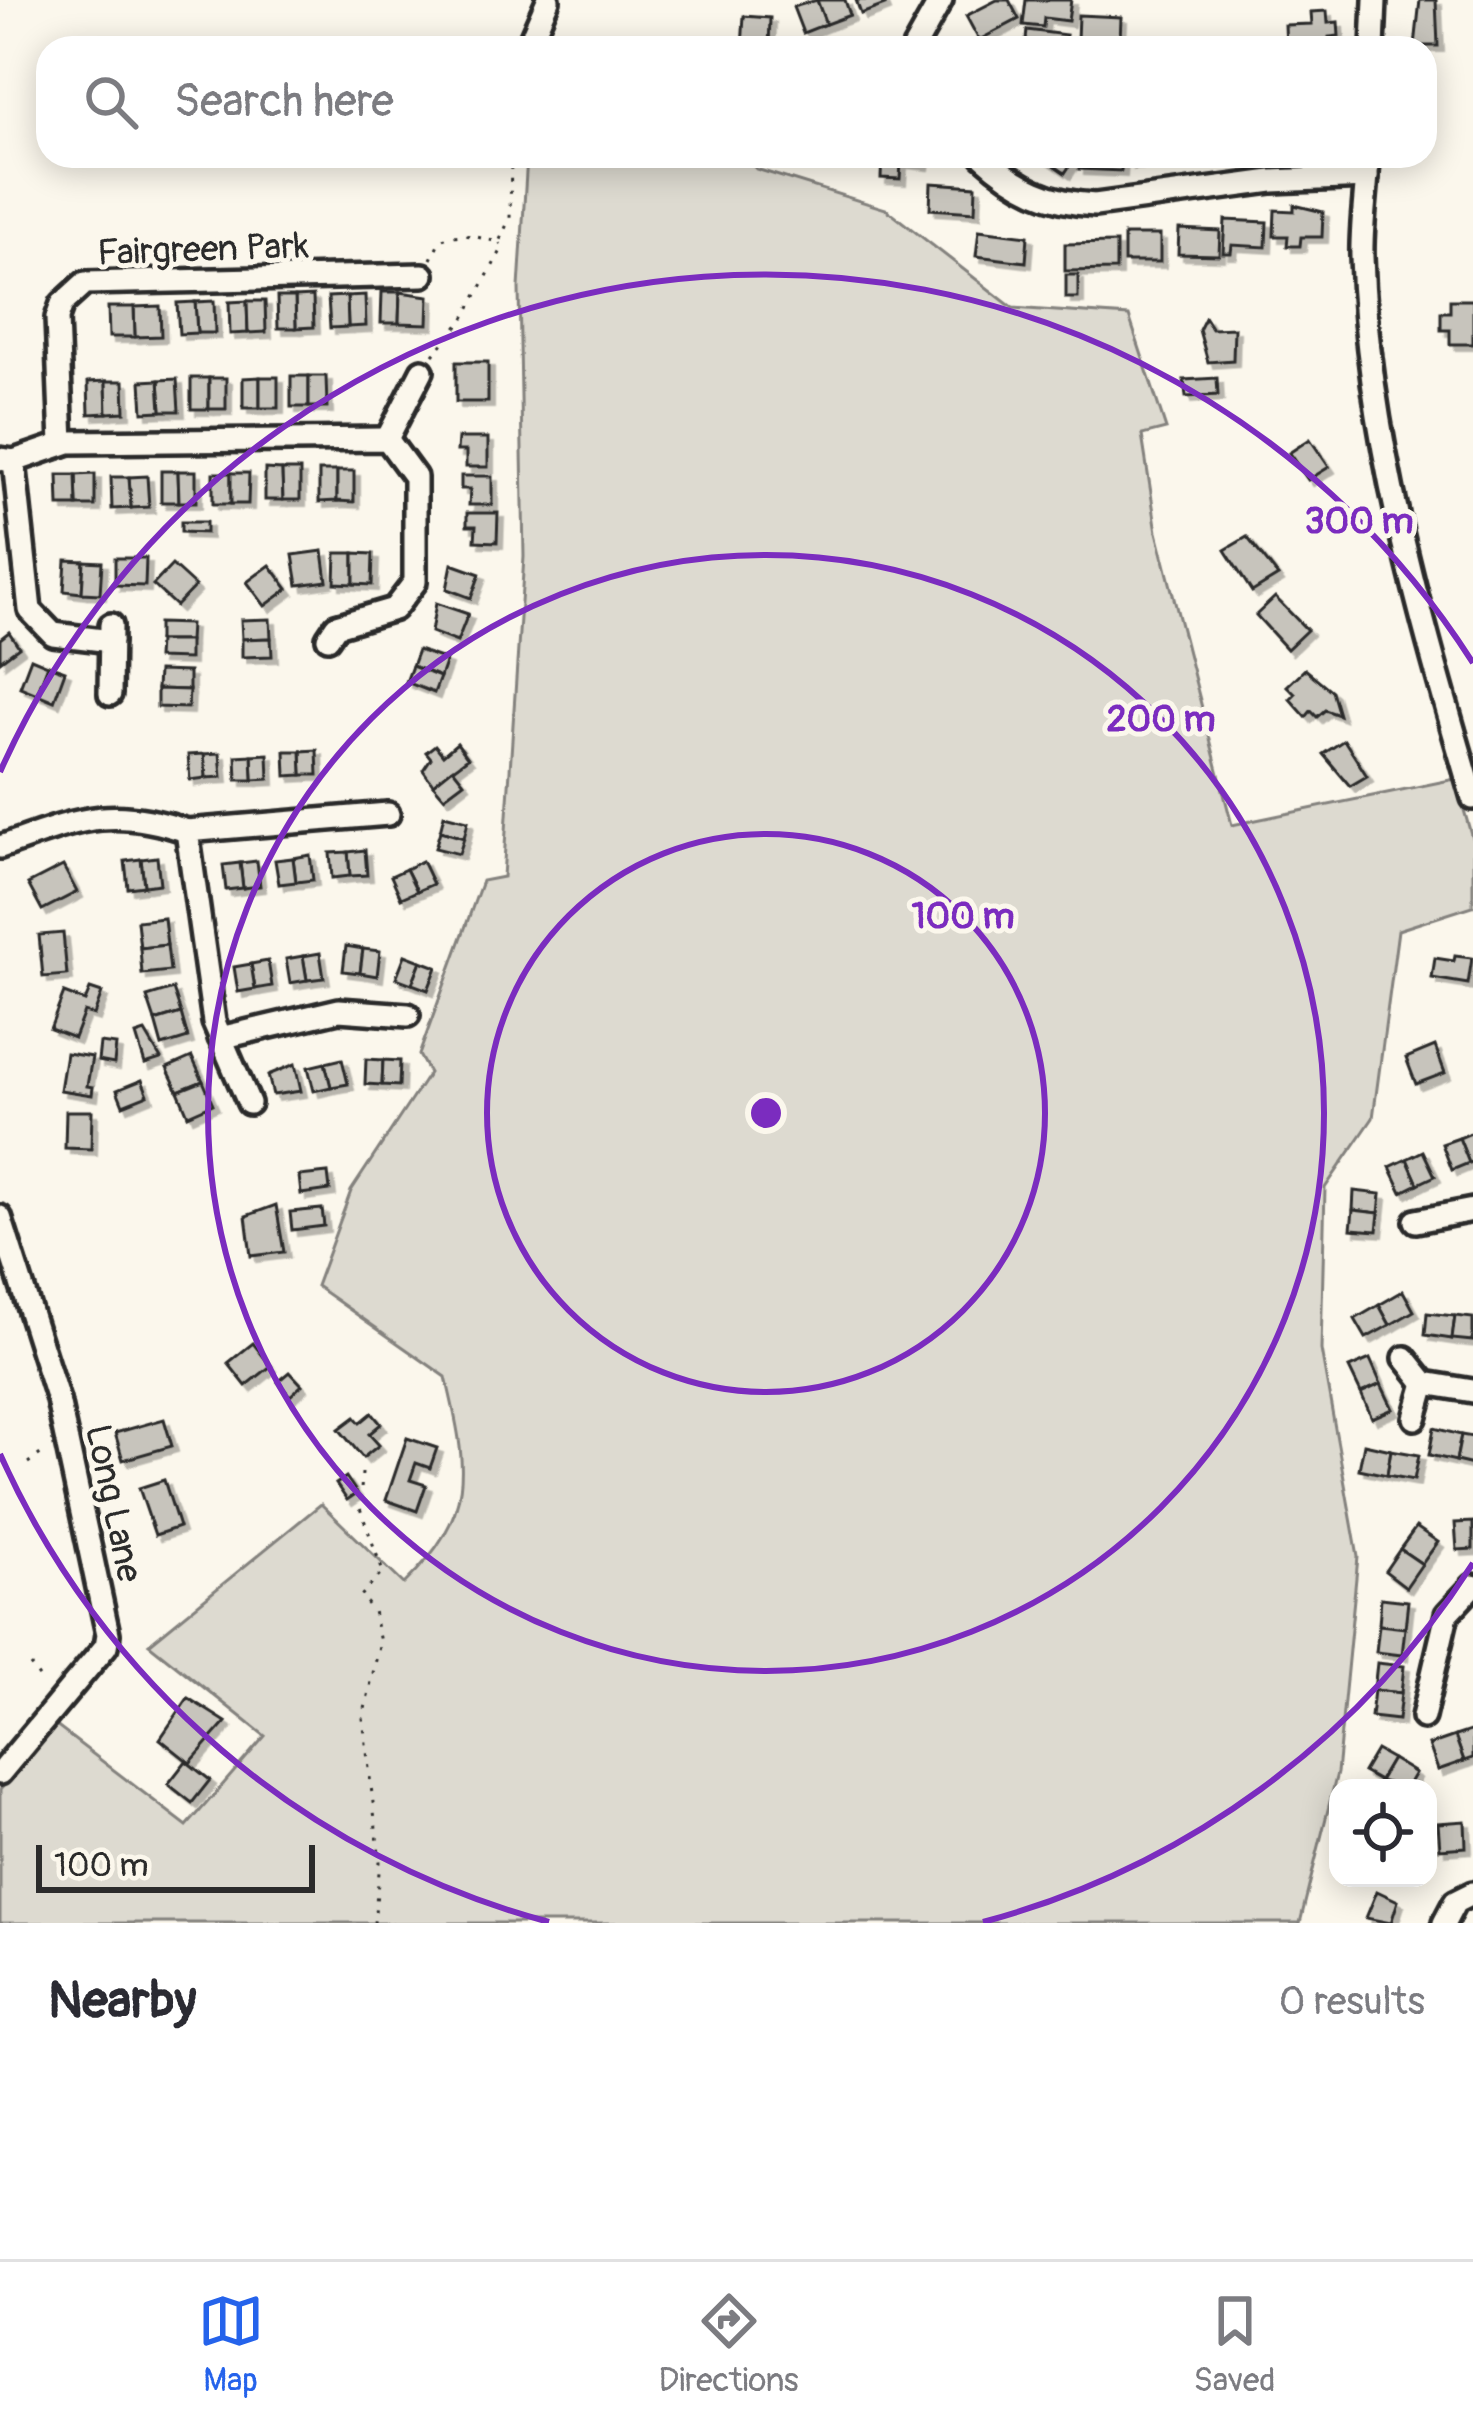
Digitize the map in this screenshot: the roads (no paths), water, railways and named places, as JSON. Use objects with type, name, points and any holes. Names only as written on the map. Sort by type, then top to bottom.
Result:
[{"type":"street","points":[[532,36],[548,0]]},
{"type":"street","points":[[921,36],[941,0]]},
{"type":"street","points":[[1374,36],[1375,0]]},
{"type":"street","points":[[999,168],[1034,194],[1068,204],[1095,205],[1355,168]]},
{"type":"street","points":[[1368,168],[1362,256],[1384,437],[1427,639],[1471,785]]},
{"type":"street","name":"Fairgreen Park","points":[[62,444],[57,318],[62,304],[85,283],[423,275]]},
{"type":"street","points":[[387,439],[422,371]]},
{"type":"street","points":[[110,694],[111,633],[53,634],[30,610],[7,460],[62,444],[387,439]]},
{"type":"street","points":[[328,638],[337,626],[394,609],[415,582],[415,477],[387,439]]},
{"type":"street","points":[[0,847],[110,814],[133,814],[187,831],[388,814]]},
{"type":"street","points":[[187,831],[220,1038],[250,1103]]},
{"type":"street","points":[[220,1038],[339,1010],[407,1016]]},
{"type":"street","points":[[1416,1221],[1473,1210]]},
{"type":"street","name":"Long Lane","points":[[0,1217],[58,1400],[108,1634],[106,1646],[0,1773]]},
{"type":"street","points":[[1406,1358],[1425,1383],[1473,1391]]},
{"type":"street","points":[[1415,1418],[1425,1383]]},
{"type":"street","points":[[1423,1717],[1447,1613],[1473,1586]]},
{"type":"street","points":[[1444,1923],[1456,1902],[1473,1893]]}]
